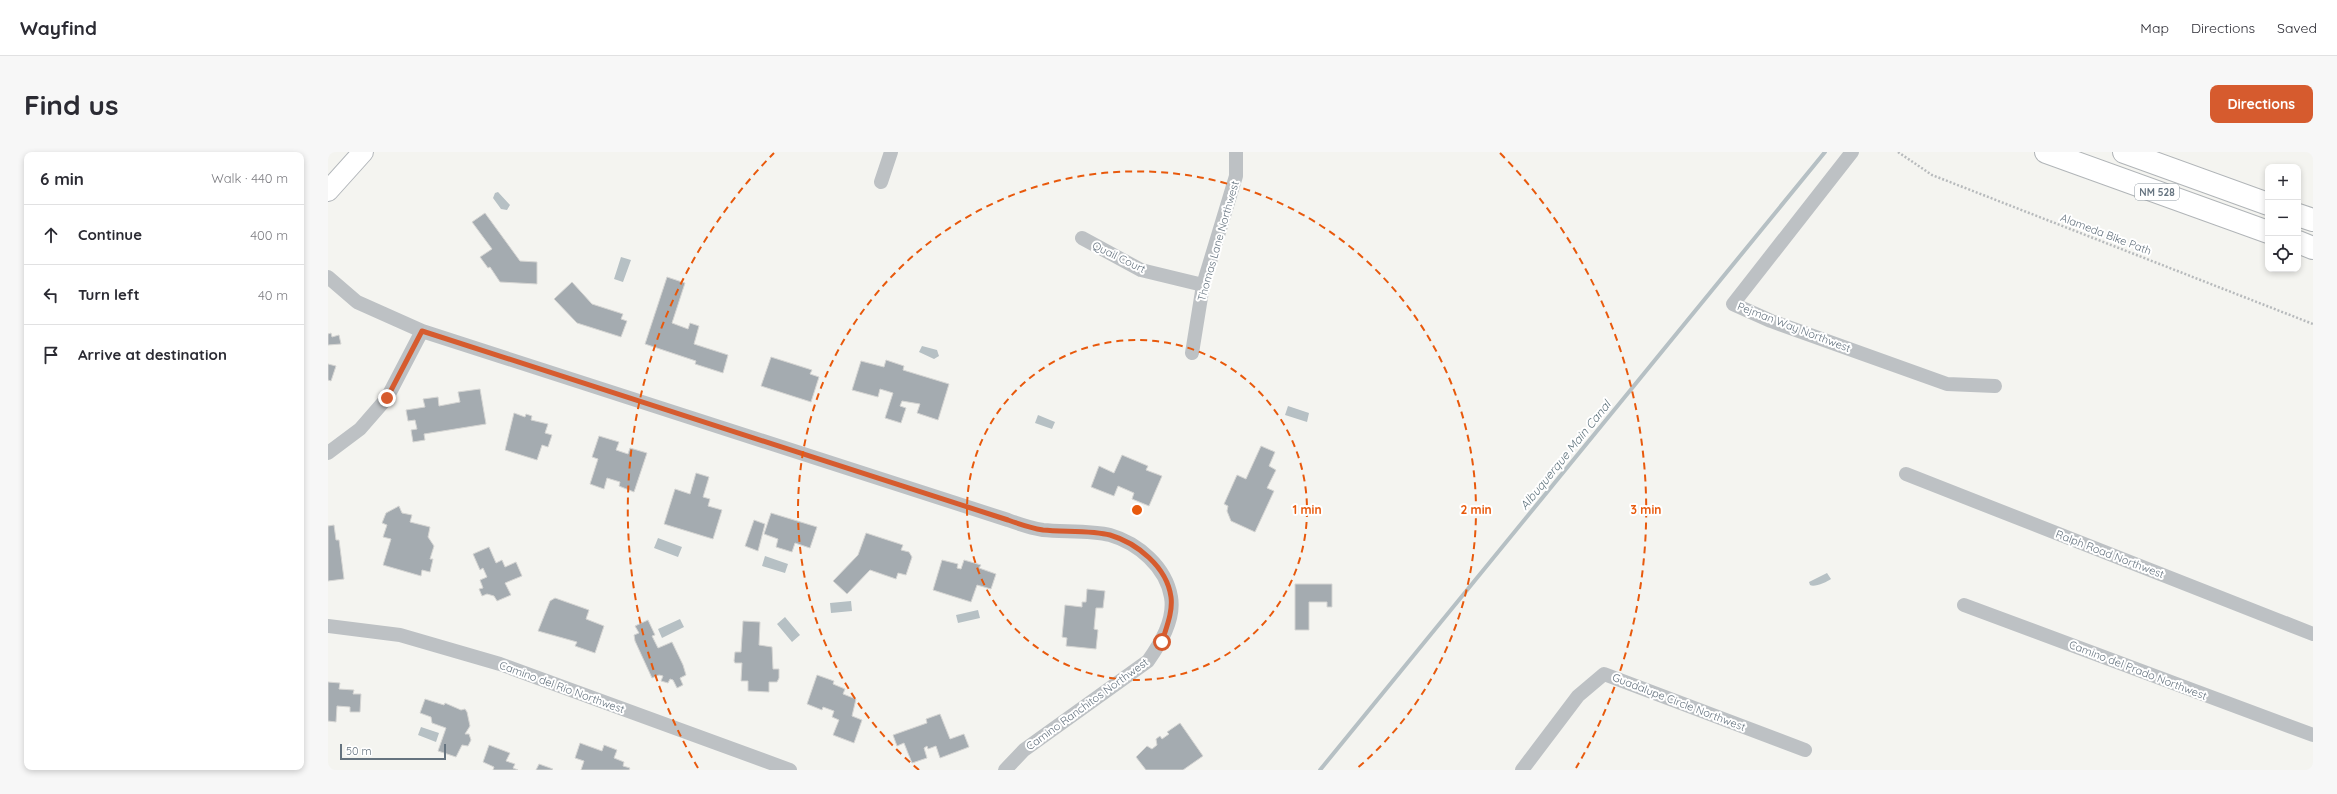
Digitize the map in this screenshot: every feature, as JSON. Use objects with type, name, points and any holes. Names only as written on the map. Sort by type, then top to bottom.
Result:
[{"type":"main road","name":"NM 528","points":[[2046,152],[2265,231]]},
{"type":"main road","name":"NM 528","points":[[2124,152],[2265,203]]},
{"type":"main road","points":[[2301,216],[2313,220]]},
{"type":"main road","points":[[2301,243],[2313,248]]},
{"type":"street","points":[[328,191],[362,152]]},
{"type":"street","points":[[881,182],[891,152]]},
{"type":"street","name":"Thomas Lane Northwest","points":[[1192,353],[1203,285],[1236,176],[1236,152]]},
{"type":"street","name":"Pejman Way Northwest","points":[[1852,152],[1732,304],[1771,321],[1947,384],[1995,386]]},
{"type":"street","name":"Quail Court","points":[[1082,238],[1141,270],[1203,285]]},
{"type":"street","name":"Camino Ranchitos Northwest","points":[[328,277],[357,302],[422,331],[1041,530],[1108,534],[1132,543],[1152,560],[1163,577],[1171,597],[1170,618],[1162,642],[1148,661],[1024,750],[1005,770]]},
{"type":"street","points":[[328,453],[360,429],[387,398],[422,331]]},
{"type":"street","name":"Ralph Road Northwest","points":[[1906,474],[2313,634]]},
{"type":"street","name":"Camino del Prado Northwest","points":[[1964,605],[2313,736]]},
{"type":"street","name":"Camino del Rio Northwest","points":[[328,626],[400,635],[500,664],[790,770]]},
{"type":"street","name":"Guadalupe Circle Northwest","points":[[1522,770],[1578,696],[1604,674],[1805,750]]},
{"type":"path","name":"Alameda Bike Path","points":[[1898,152],[1908,161],[1932,175],[2313,324]]},
{"type":"shaded area","points":[[498,192],[510,205],[507,210],[501,209],[493,198],[495,193]]},
{"type":"shaded area","points":[[621,257],[631,260],[623,282],[614,279]]},
{"type":"shaded area","points":[[922,346],[937,350],[939,356],[934,359],[919,352]]},
{"type":"shaded area","points":[[1288,406],[1309,413],[1307,422],[1285,415]]},
{"type":"shaded area","points":[[1038,415],[1055,422],[1052,429],[1035,423]]},
{"type":"shaded area","points":[[658,538],[682,547],[678,557],[654,548]]},
{"type":"shaded area","points":[[765,556],[788,564],[785,573],[762,566]]},
{"type":"shaded area","points":[[1827,573],[1831,579],[1817,585],[1810,585],[1809,582]]},
{"type":"shaded area","points":[[851,601],[852,611],[831,613],[830,603]]},
{"type":"shaded area","points":[[978,610],[980,618],[958,623],[956,615]]},
{"type":"shaded area","points":[[785,617],[800,635],[792,642],[777,624]]},
{"type":"shaded area","points":[[680,619],[684,627],[662,638],[658,629]]},
{"type":"shaded area","points":[[421,727],[439,733],[436,742],[418,735]]},
{"type":"building","points":[[485,213],[520,261],[537,262],[537,284],[500,282],[490,267],[488,268],[480,257],[492,249],[472,222]]},
{"type":"building","points":[[667,277],[685,283],[672,323],[688,329],[690,323],[699,326],[694,344],[728,355],[723,373],[695,364],[696,361],[645,344]]},
{"type":"building","points":[[572,282],[592,304],[623,314],[621,319],[627,321],[621,337],[577,323],[554,299]]},
{"type":"building","points":[[331,333],[332,337],[339,335],[341,344],[328,345],[328,334]]},
{"type":"building","points":[[771,357],[812,370],[810,374],[819,377],[811,402],[761,386]]},
{"type":"building","points":[[886,360],[904,366],[903,370],[949,384],[938,420],[917,413],[920,404],[902,401],[900,406],[906,408],[901,423],[885,418],[893,393],[880,389],[878,397],[852,390],[861,361],[884,367]]},
{"type":"building","points":[[328,364],[336,366],[331,381],[328,380]]},
{"type":"building","points":[[480,389],[486,424],[424,434],[425,440],[413,442],[411,430],[417,429],[415,420],[408,421],[406,410],[425,407],[423,399],[438,397],[439,406],[460,402],[458,392]]},
{"type":"building","points":[[514,413],[525,417],[526,414],[532,416],[531,420],[548,424],[545,433],[552,435],[548,447],[542,445],[537,460],[505,450]]},
{"type":"building","points":[[599,436],[619,442],[616,450],[628,454],[630,448],[647,453],[634,492],[619,486],[620,482],[607,478],[604,489],[590,484],[598,459],[592,457]]},
{"type":"building","points":[[1261,446],[1275,452],[1269,466],[1276,470],[1267,488],[1274,491],[1255,532],[1231,521],[1227,511],[1228,506],[1224,504],[1237,475],[1246,479]]},
{"type":"building","points":[[1122,455],[1148,466],[1146,470],[1162,476],[1149,506],[1132,499],[1134,493],[1118,486],[1114,496],[1091,487],[1099,466],[1114,473]]},
{"type":"building","points":[[696,473],[709,477],[703,497],[710,499],[708,506],[722,510],[713,539],[664,524],[675,489],[690,494]]},
{"type":"building","points":[[399,506],[402,513],[412,515],[410,522],[430,527],[428,537],[434,546],[430,559],[433,559],[430,572],[422,570],[421,576],[383,565],[391,539],[383,537],[387,525],[382,523],[386,513]]},
{"type":"building","points":[[771,513],[817,527],[810,548],[795,543],[792,552],[776,547],[778,539],[764,534]]},
{"type":"building","points":[[754,520],[765,524],[758,551],[745,546]]},
{"type":"building","points":[[334,525],[336,540],[339,540],[344,579],[328,581],[328,526]]},
{"type":"building","points":[[866,533],[903,545],[901,550],[909,552],[912,557],[906,575],[898,573],[896,579],[870,570],[847,594],[833,581],[858,555]]},
{"type":"building","points":[[489,547],[496,563],[502,560],[505,567],[516,562],[522,576],[505,583],[511,595],[497,601],[494,596],[487,594],[482,596],[479,589],[483,588],[480,580],[487,577],[483,568],[480,570],[473,554]]},
{"type":"building","points":[[942,560],[958,564],[957,568],[961,569],[964,560],[981,565],[979,568],[996,574],[991,589],[977,585],[971,602],[933,590]]},
{"type":"building","points":[[1295,584],[1332,584],[1332,607],[1327,607],[1327,602],[1309,602],[1309,630],[1295,630]]},
{"type":"building","points":[[1087,589],[1105,591],[1103,608],[1096,608],[1094,629],[1098,630],[1096,649],[1066,646],[1067,638],[1062,637],[1065,605],[1082,607],[1082,602],[1086,602]]},
{"type":"building","points":[[555,598],[589,610],[586,619],[604,626],[595,653],[575,646],[577,642],[538,631],[550,601]]},
{"type":"building","points":[[648,620],[655,635],[652,636],[658,648],[672,642],[683,665],[686,675],[680,678],[683,685],[677,688],[673,680],[670,679],[668,683],[661,681],[663,676],[659,675],[652,678],[635,641],[634,635],[639,633],[635,626]]},
{"type":"building","points":[[743,621],[760,622],[759,645],[772,647],[773,669],[779,669],[779,678],[777,682],[769,682],[769,692],[748,691],[748,681],[741,681],[742,663],[735,663],[734,661],[735,652],[741,652]]},
{"type":"building","points":[[817,675],[834,681],[833,684],[845,689],[843,694],[856,699],[852,716],[862,720],[854,743],[833,735],[839,720],[832,717],[834,711],[823,707],[822,710],[807,704]]},
{"type":"building","points":[[328,682],[340,683],[339,689],[354,690],[353,694],[361,694],[360,712],[350,712],[350,707],[337,706],[336,722],[328,721]]},
{"type":"building","points":[[425,699],[444,705],[445,703],[461,710],[465,709],[467,712],[470,726],[465,734],[469,734],[471,740],[468,746],[462,745],[456,757],[438,751],[446,728],[432,723],[431,717],[420,713]]},
{"type":"building","points":[[940,714],[950,739],[964,734],[969,747],[940,758],[936,746],[928,749],[927,746],[924,748],[927,758],[912,763],[904,743],[897,746],[893,735],[927,723],[926,719]]},
{"type":"building","points":[[1180,723],[1203,756],[1183,770],[1146,770],[1136,757],[1147,746],[1152,749],[1157,745],[1156,739],[1160,736],[1162,739],[1169,734],[1167,732]]},
{"type":"building","points":[[580,743],[602,751],[604,745],[617,750],[614,758],[624,762],[623,766],[630,768],[629,770],[581,770],[584,761],[575,758]]},
{"type":"building","points":[[489,745],[510,753],[506,761],[515,764],[513,768],[518,770],[493,770],[494,767],[483,762]]},
{"type":"building","points":[[539,764],[553,769],[536,770]]},
{"type":"waterway","name":"Albuquerque Main Canal","points":[[1320,770],[1825,152]]},
{"type":"route","points":[[387,398],[422,331],[1041,530],[1108,534],[1132,543],[1152,560],[1163,577],[1171,597],[1170,618],[1162,642]]}]
